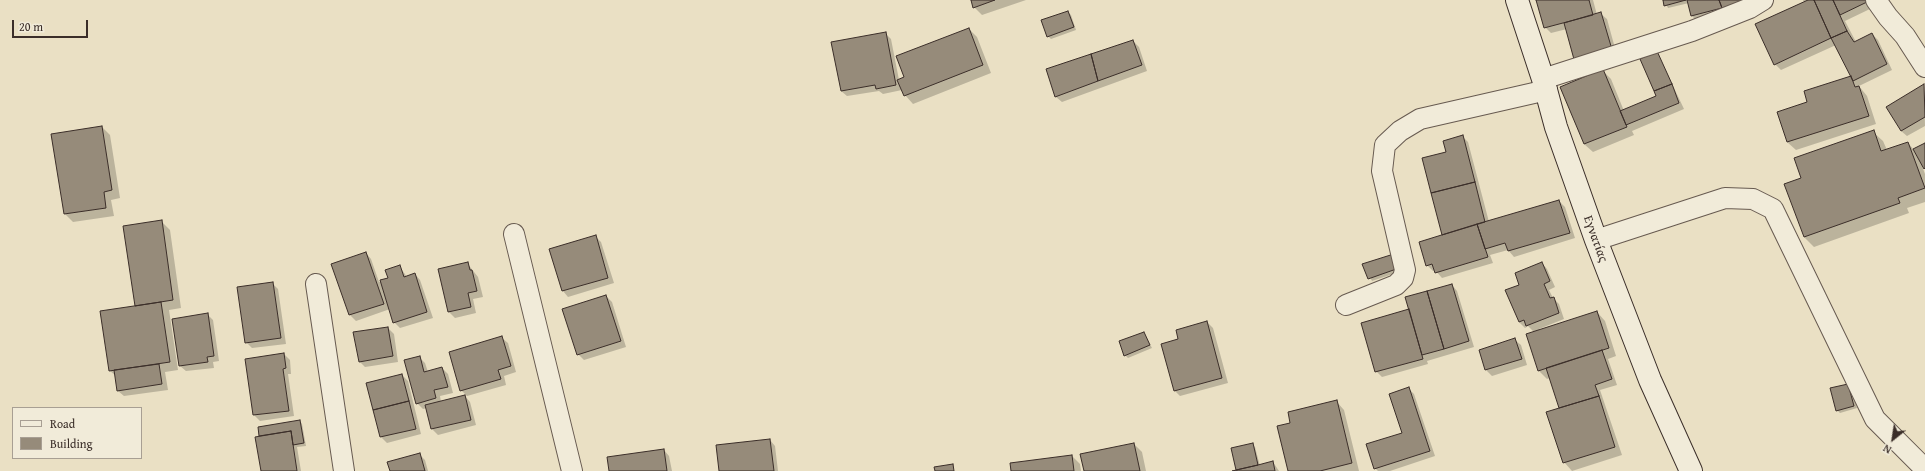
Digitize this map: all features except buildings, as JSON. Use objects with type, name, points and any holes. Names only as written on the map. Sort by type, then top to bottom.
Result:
[{"type":"street","name":"Εγνατίας","points":[[1517,0],[1545,85],[1556,127],[1596,240],[1650,380],[1691,471]]},
{"type":"street","points":[[1346,305],[1396,285],[1403,278],[1405,270],[1382,171],[1385,145],[1400,131],[1420,119],[1545,85],[1692,31],[1750,8],[1763,0]]},
{"type":"street","points":[[1876,0],[1888,17],[1905,36],[1925,67]]},
{"type":"street","points":[[1596,240],[1725,198],[1753,199],[1773,209],[1875,418],[1925,469]]},
{"type":"street","points":[[514,234],[572,471]]},
{"type":"street","points":[[316,284],[344,471]]}]
